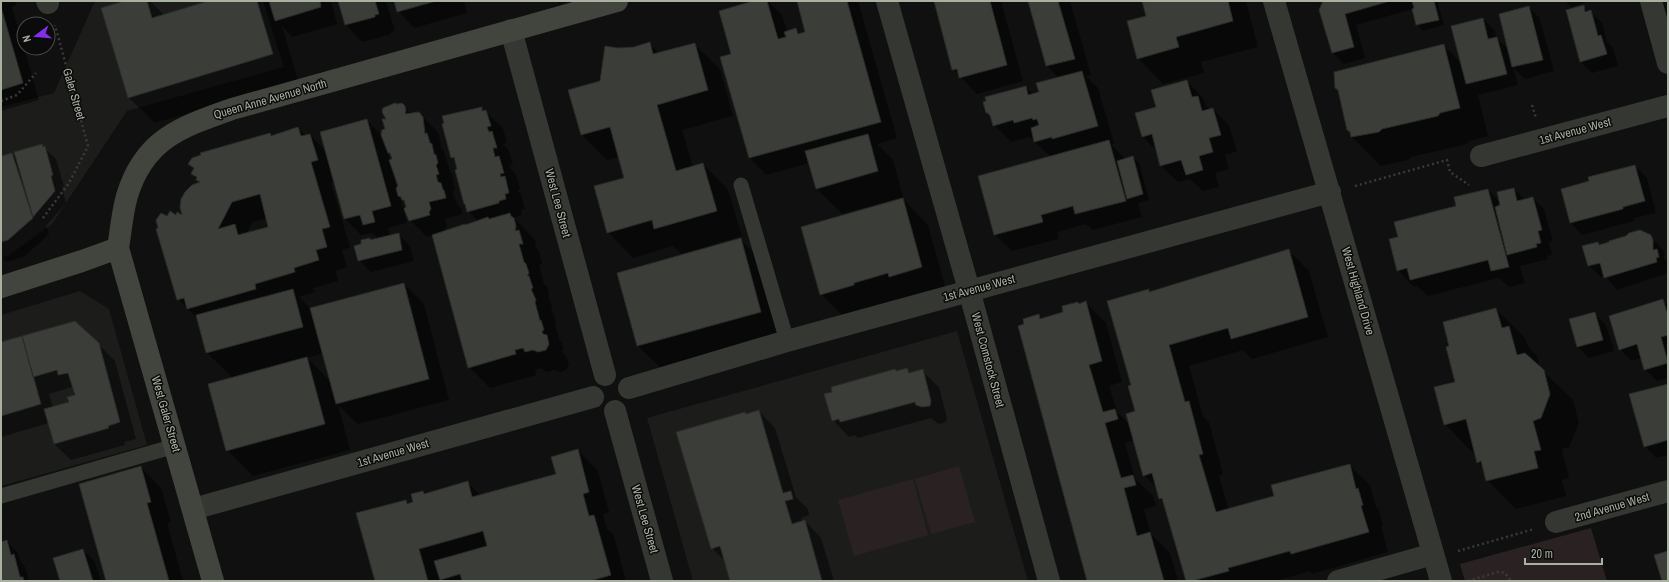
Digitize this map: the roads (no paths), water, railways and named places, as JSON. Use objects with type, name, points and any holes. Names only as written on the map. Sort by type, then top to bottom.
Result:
[{"type":"main road","name":"Queen Anne Avenue North","points":[[118,248],[126,197],[135,174],[150,151],[172,133],[198,121],[232,109],[617,1]]},
{"type":"main road","points":[[1,287],[118,248]]},
{"type":"main road","name":"West Galer Street","points":[[118,248],[213,581]]},
{"type":"street","name":"West Comstock Street","points":[[887,1],[969,290],[1049,581]]},
{"type":"street","name":"West Highland Drive","points":[[1274,1],[1441,581]]},
{"type":"street","points":[[1651,1],[1668,63]]},
{"type":"street","name":"West Lee Street","points":[[511,30],[605,375]]},
{"type":"street","name":"1st Avenue West","points":[[1481,156],[1668,106]]},
{"type":"street","name":"1st Avenue West","points":[[629,388],[786,341],[1330,192]]},
{"type":"street","points":[[614,374],[620,376],[625,380],[629,388],[627,402],[615,411],[602,409],[596,404],[593,397],[593,386],[605,375],[614,374]]},
{"type":"street","name":"1st Avenue West","points":[[192,509],[593,397]]},
{"type":"street","name":"West Lee Street","points":[[615,411],[662,581]]},
{"type":"street","name":"2nd Avenue West","points":[[1547,525],[1668,491]]},
{"type":"street","points":[[1338,581],[1433,554]]},
{"type":"lane","points":[[741,185],[786,341]]},
{"type":"lane","points":[[1,496],[175,446]]}]
